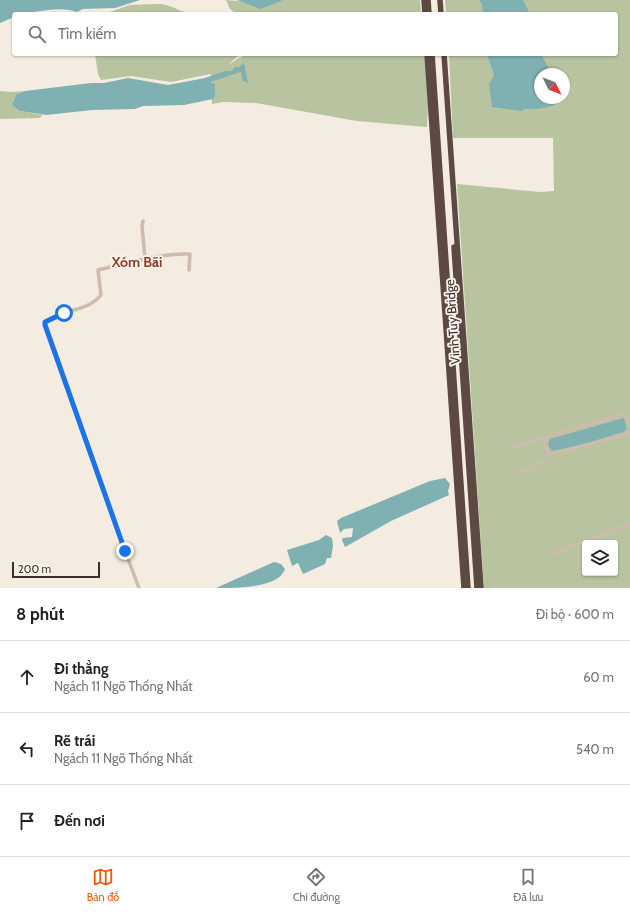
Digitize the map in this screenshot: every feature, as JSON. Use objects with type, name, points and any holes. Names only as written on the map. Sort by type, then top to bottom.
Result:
[{"type":"highway","points":[[424,0],[425,12]]},
{"type":"highway","points":[[428,0],[429,12]]},
{"type":"highway","points":[[437,0],[438,12]]},
{"type":"highway","points":[[440,0],[441,12]]},
{"type":"highway","name":"Vinh Tuy Bridge","points":[[427,56],[464,588]]},
{"type":"highway","name":"Vinh Tuy Bridge","points":[[432,56],[468,588]]},
{"type":"highway","name":"Vinh Tuy Bridge","points":[[440,56],[477,588]]},
{"type":"highway","name":"Vinh Tuy Bridge","points":[[444,56],[481,588]]},
{"type":"street","points":[[143,221],[142,226],[145,258]]},
{"type":"street","points":[[139,588],[104,494],[45,322],[48,318],[95,302],[100,295],[98,270],[145,258],[190,254],[189,270]]},
{"type":"street","points":[[509,448],[624,414],[630,422]]},
{"type":"street","points":[[518,473],[542,463],[550,455],[624,435],[630,432]]},
{"type":"street","points":[[543,438],[550,455]]},
{"type":"street","points":[[549,555],[630,524]]},
{"type":"green space","points":[[226,0],[247,2],[252,0],[420,0],[421,12],[234,12],[230,9]]},
{"type":"green space","points":[[445,0],[630,0],[630,588],[484,588],[457,184],[540,192],[554,191],[553,138],[453,138],[449,56],[618,56],[618,12],[446,12]]},
{"type":"green space","points":[[163,4],[183,12],[110,12],[130,5]]},
{"type":"green space","points":[[95,56],[238,56],[228,65],[243,56],[425,56],[428,106],[427,127],[357,121],[256,103],[223,102],[212,104],[211,74],[171,82],[131,76],[101,80],[98,74]]},
{"type":"green space","points":[[0,91],[25,91],[17,94],[20,111],[42,115],[40,118],[0,119]]},
{"type":"water","points":[[0,0],[140,0],[115,8],[83,9],[77,12],[61,9],[38,12],[12,12],[12,18],[0,23]]},
{"type":"water","points":[[237,0],[283,0],[261,9]]},
{"type":"water","points":[[479,0],[523,0],[529,12],[483,12],[482,4]]},
{"type":"water","points":[[488,56],[542,56],[549,68],[534,68],[534,104],[556,104],[521,111],[492,107],[489,84],[494,75]]},
{"type":"water","points":[[244,63],[248,83],[243,81],[241,72],[210,82],[215,84],[215,96],[213,99],[184,105],[143,106],[135,109],[92,110],[46,115],[20,111],[12,105],[17,94],[25,91],[91,83],[104,83],[128,78],[168,85],[205,78],[225,71],[232,71],[235,67],[239,67]]},
{"type":"water","points":[[624,418],[627,429],[623,432],[553,451],[548,446],[550,439]]},
{"type":"water","points":[[445,478],[450,484],[448,491],[449,495],[391,521],[345,547],[342,540],[343,538],[352,537],[353,528],[344,529],[340,533],[337,521],[341,518],[430,481]]},
{"type":"water","points":[[326,535],[332,538],[333,546],[331,558],[327,558],[325,564],[303,574],[298,563],[292,566],[287,550],[319,540]]},
{"type":"water","points":[[274,562],[281,564],[285,569],[275,580],[256,586],[216,588]]},
{"type":"district","name":"Xóm Bãi","points":[[137,262]]},
{"type":"route","points":[[64,313],[48,318],[45,325],[125,551]]}]
